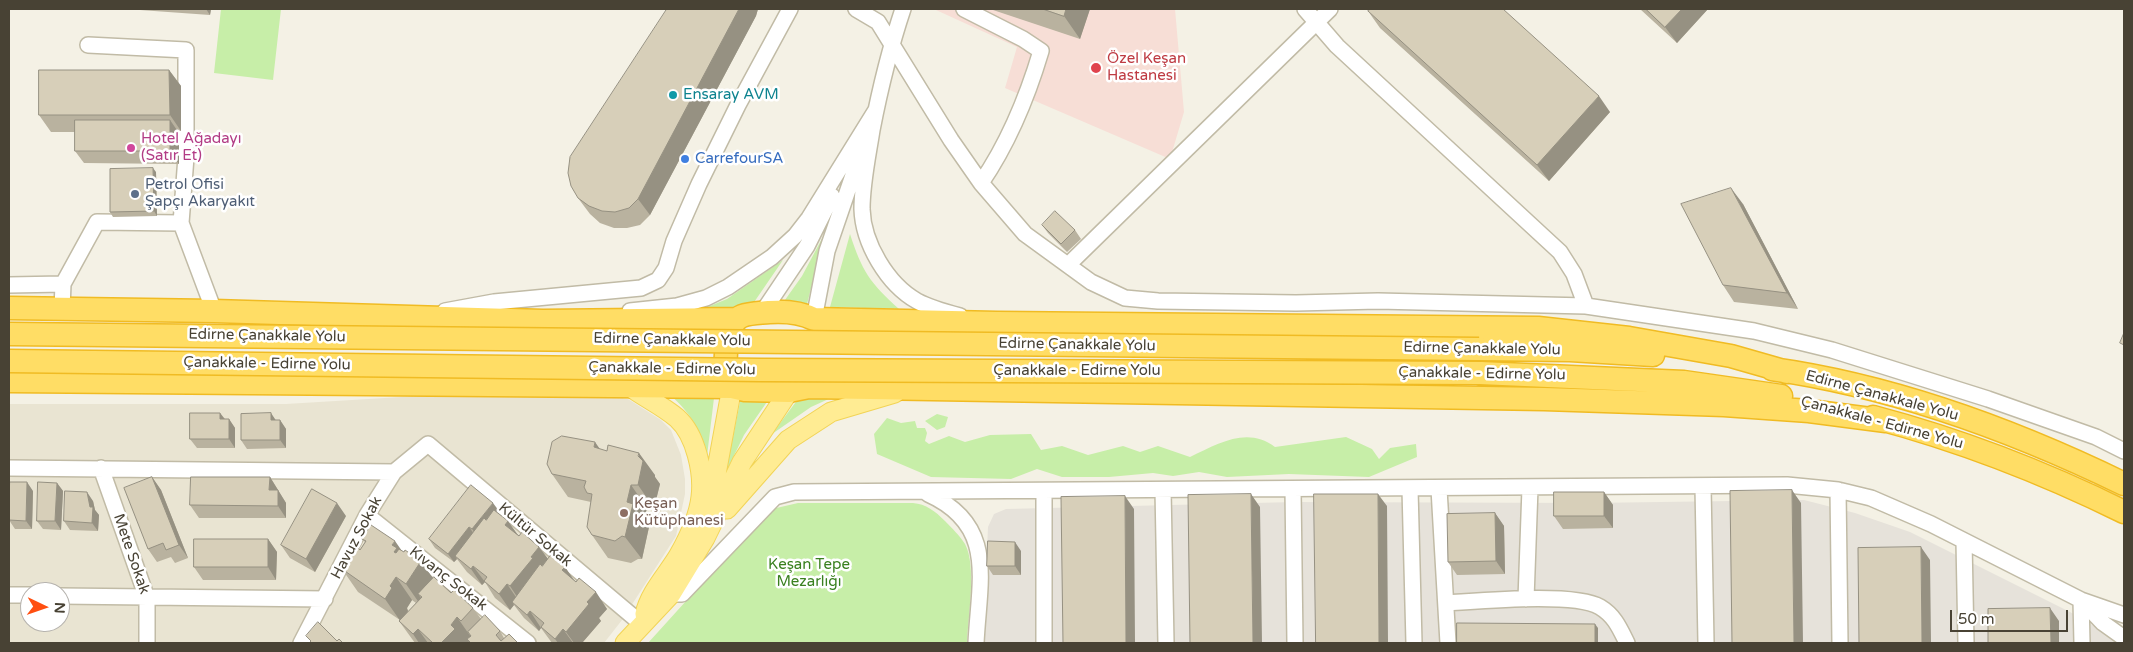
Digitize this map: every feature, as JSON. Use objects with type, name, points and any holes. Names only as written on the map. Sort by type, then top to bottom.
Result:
[{"type":"highway","points":[[9,308],[214,311],[543,321],[736,319],[742,316],[762,313],[787,312],[805,314],[814,319],[997,323],[1538,328],[1629,338],[1731,356],[1787,372]]},
{"type":"highway","points":[[732,387],[726,366],[729,335],[736,319]]},
{"type":"highway","points":[[799,389],[817,378],[822,347],[814,319]]},
{"type":"highway","name":"Edirne Çanakkale Yolu","points":[[9,334],[1479,349],[1627,353],[1787,372],[1894,396],[1979,423],[2042,446],[2124,484]]},
{"type":"highway","name":"Çanakkale - Edirne Yolu","points":[[9,361],[761,370],[1480,373],[1684,382],[1778,396],[1886,421],[1968,446],[2024,466],[2124,512]]},
{"type":"highway","points":[[9,380],[732,387],[745,390],[916,388],[1544,400],[1724,405],[1810,411],[1886,421]]},
{"type":"main road","points":[[629,386],[678,418],[690,437],[698,460],[701,485],[701,498],[693,523],[680,554],[647,604],[643,626]]},
{"type":"main road","points":[[693,523],[714,485],[732,387]]},
{"type":"main road","points":[[705,538],[730,505],[788,440],[831,412],[866,400],[916,388]]},
{"type":"main road","points":[[625,643],[671,594],[705,538],[742,462],[799,389]]},
{"type":"street","points":[[410,317],[494,302],[641,288],[658,280],[666,268],[674,241],[699,184],[738,105],[790,9]]},
{"type":"street","points":[[856,9],[878,22],[951,140],[981,183],[1026,234],[1091,282],[1125,298],[1158,301],[1296,303],[1378,301],[1586,306],[1754,331],[1832,350],[1988,399],[2096,437],[2124,451]]},
{"type":"street","points":[[903,9],[892,44],[876,110],[867,160],[862,210],[866,230],[886,273],[916,301],[939,310],[997,323]]},
{"type":"street","points":[[964,9],[1023,39],[1041,51],[1032,81],[1014,126],[999,156],[981,183]]},
{"type":"street","points":[[1305,9],[1337,46],[1560,252],[1574,274],[1586,306]]},
{"type":"street","points":[[1068,265],[1316,20],[1330,9]]},
{"type":"street","points":[[88,45],[186,50],[186,156],[181,223],[214,311]]},
{"type":"street","points":[[762,313],[810,240],[876,110]]},
{"type":"street","points":[[814,319],[827,251],[876,110]]},
{"type":"street","points":[[543,321],[677,306],[706,298],[728,287],[754,270],[795,236],[810,218],[876,110]]},
{"type":"street","points":[[62,309],[63,284],[97,222],[181,223]]},
{"type":"street","points":[[9,285],[63,284]]},
{"type":"street","name":"Havuz Sokak","points":[[301,643],[367,516],[394,472],[428,444]]},
{"type":"street","name":"Kültür Sokak","points":[[428,444],[643,626]]},
{"type":"street","points":[[9,468],[394,472]]},
{"type":"street","name":"Mete Sokak","points":[[101,468],[147,598],[148,643]]},
{"type":"street","points":[[671,594],[682,594],[775,496],[803,491],[1293,490],[1787,485],[1838,490],[1871,498],[1964,541],[2081,600],[2124,615]]},
{"type":"street","points":[[1703,487],[1706,643]]},
{"type":"street","points":[[1526,599],[1530,488]]},
{"type":"street","points":[[1410,489],[1414,643]]},
{"type":"street","points":[[1439,489],[1448,643]]},
{"type":"street","points":[[1163,490],[1166,643]]},
{"type":"street","points":[[1293,490],[1295,643]]},
{"type":"street","points":[[1838,490],[1840,643]]},
{"type":"street","points":[[1044,491],[1044,643]]},
{"type":"street","points":[[924,492],[942,500],[961,514],[977,542],[980,565],[976,643]]},
{"type":"street","name":"Kıvanç Sokak","points":[[367,516],[528,643]]},
{"type":"street","points":[[1964,541],[1966,643]]},
{"type":"street","points":[[70,596],[325,599]]},
{"type":"street","points":[[1447,603],[1526,599],[1581,600],[1599,606],[1615,620],[1627,643]]},
{"type":"street","points":[[2081,600],[2103,623],[2124,638]]},
{"type":"street","points":[[2081,600],[2082,643]]},
{"type":"shaded area","name":"Özel Keşan Hastanesi","points":[[1175,9],[1184,112],[1170,159],[1005,88],[1017,47],[936,10]]},
{"type":"shaded area","points":[[592,392],[628,399],[661,420],[671,430],[681,455],[685,479],[685,494],[676,536],[622,620],[604,643],[9,643],[9,404],[286,404],[467,393]]},
{"type":"shaded area","points":[[1804,500],[1855,513],[1910,532],[2070,612],[2123,643],[983,643],[988,527],[994,514],[1006,509],[1295,502],[1589,503]]},
{"type":"green space","points":[[221,9],[281,9],[273,80],[214,73]]},
{"type":"green space","points":[[825,233],[806,308],[780,307],[802,276]]},
{"type":"green space","points":[[850,234],[868,276],[899,309],[830,307]]},
{"type":"green space","points":[[783,260],[748,311],[700,310],[727,299]]},
{"type":"green space","points":[[670,395],[714,398],[707,456],[694,422],[684,408]]},
{"type":"green space","points":[[741,397],[769,399],[744,435],[726,472]]},
{"type":"green space","points":[[833,397],[811,407],[772,434],[798,399]]},
{"type":"green space","points":[[937,414],[948,417],[945,427],[937,430],[925,421]]},
{"type":"green space","points":[[887,418],[901,423],[915,421],[917,428],[925,428],[927,433],[925,441],[929,444],[949,436],[965,442],[990,435],[1031,434],[1041,450],[1062,446],[1088,455],[1123,446],[1140,452],[1158,446],[1190,457],[1232,439],[1254,438],[1275,447],[1346,437],[1372,449],[1379,459],[1390,448],[1416,444],[1417,457],[1369,477],[1289,474],[1227,477],[1199,472],[1173,476],[1153,473],[1109,477],[1062,477],[1037,469],[1011,479],[931,477],[877,454],[874,434]]},
{"type":"green space","name":"Keşan Tepe Mezarlığı","points":[[798,503],[913,503],[926,506],[938,514],[961,538],[969,554],[971,578],[967,643],[648,643],[754,526],[772,509]]},
{"type":"building","name":"Ensaray AVM","points":[[667,9],[739,9],[638,199],[629,208],[615,212],[602,211],[589,206],[578,198],[571,186],[568,173],[570,157]]},
{"type":"building","points":[[1043,9],[1066,9],[1064,16]]},
{"type":"building","points":[[1371,9],[1503,9],[1599,96],[1537,165],[1368,11]]},
{"type":"building","points":[[1646,9],[1682,9],[1665,27]]},
{"type":"building","points":[[39,70],[169,70],[170,115],[39,115]]},
{"type":"building","points":[[75,120],[170,120],[170,151],[75,151]]},
{"type":"building","points":[[153,168],[154,211],[110,212],[110,169]]},
{"type":"building","points":[[1731,188],[1787,293],[1723,285],[1681,204]]},
{"type":"building","points":[[1055,211],[1075,230],[1061,244],[1042,225]]},
{"type":"building","points":[[2124,333],[2124,345],[2120,343]]},
{"type":"building","points":[[190,413],[220,413],[220,419],[229,419],[229,439],[190,439]]},
{"type":"building","points":[[271,413],[271,420],[280,420],[280,440],[241,440],[241,414]]},
{"type":"building","points":[[562,436],[595,442],[594,447],[607,451],[608,445],[639,453],[638,456],[643,461],[638,485],[631,485],[627,502],[633,504],[625,537],[622,536],[615,541],[592,535],[587,527],[592,494],[587,493],[584,487],[586,481],[552,474],[547,464],[552,442]]},
{"type":"building","points":[[152,477],[179,545],[166,550],[163,543],[148,549],[124,488]]},
{"type":"building","points":[[191,477],[270,477],[269,490],[278,490],[278,506],[190,505]]},
{"type":"building","points":[[10,482],[27,482],[26,521],[9,520]]},
{"type":"building","points":[[38,482],[57,483],[55,521],[37,521]]},
{"type":"building","points":[[471,485],[493,503],[472,529],[469,527],[448,554],[429,539]]},
{"type":"building","points":[[312,489],[337,503],[306,559],[281,545]]},
{"type":"building","points":[[1792,490],[1794,643],[1732,643],[1730,491]]},
{"type":"building","points":[[65,491],[87,492],[90,507],[93,507],[92,523],[64,521]]},
{"type":"building","points":[[1554,492],[1604,492],[1604,516],[1554,516]]},
{"type":"building","points":[[1251,494],[1253,643],[1190,643],[1188,495]]},
{"type":"building","points":[[1314,494],[1378,494],[1379,643],[1316,643]]},
{"type":"building","points":[[1125,496],[1126,643],[1063,643],[1061,497]]},
{"type":"building","points":[[494,510],[508,521],[505,525],[519,536],[522,532],[539,547],[531,557],[533,558],[510,586],[507,584],[499,594],[484,581],[487,577],[473,566],[471,569],[455,556],[484,518],[486,520]]},
{"type":"building","points":[[1495,513],[1496,561],[1448,562],[1447,514]]},
{"type":"building","points":[[371,525],[395,541],[392,545],[397,548],[394,552],[396,553],[399,549],[404,552],[405,550],[421,561],[406,584],[396,577],[385,599],[342,569],[357,547],[360,550],[366,541],[362,539]]},
{"type":"building","points":[[194,539],[268,539],[268,567],[194,567]]},
{"type":"building","points":[[988,541],[1015,542],[1015,566],[987,566]]},
{"type":"building","points":[[1921,547],[1922,643],[1859,643],[1858,548]]},
{"type":"building","points":[[551,555],[565,567],[562,570],[576,582],[579,578],[596,592],[587,602],[589,604],[566,632],[563,629],[555,639],[541,627],[544,623],[530,611],[527,615],[512,602],[540,564],[542,566]]},
{"type":"building","points":[[434,577],[451,593],[454,590],[473,608],[461,621],[457,617],[451,625],[455,629],[441,643],[433,643],[418,629],[413,634],[399,621],[422,597],[418,594]]},
{"type":"building","points":[[2050,608],[2051,643],[1988,643],[1988,609]]},
{"type":"building","points":[[485,615],[500,631],[496,635],[501,641],[509,634],[518,643],[471,643],[467,639],[471,636],[468,632]]},
{"type":"building","points":[[318,622],[337,641],[339,639],[343,643],[309,643],[311,641],[306,636]]},
{"type":"building","points":[[1457,623],[1595,624],[1595,643],[1457,643]]},
{"type":"place","name":"Özel Keşan Hastanesi","points":[[1096,68]]},
{"type":"place","name":"Ensaray AVM","points":[[673,95]]},
{"type":"place","name":"Hotel Ağadayı (Satır Et)","points":[[131,148]]},
{"type":"place","name":"CarrefourSA","points":[[685,159]]},
{"type":"place","name":"Petrol Ofisi Şapçı Akaryakıt","points":[[135,194]]},
{"type":"place","name":"Keşan Kütüphanesi","points":[[624,513]]}]
